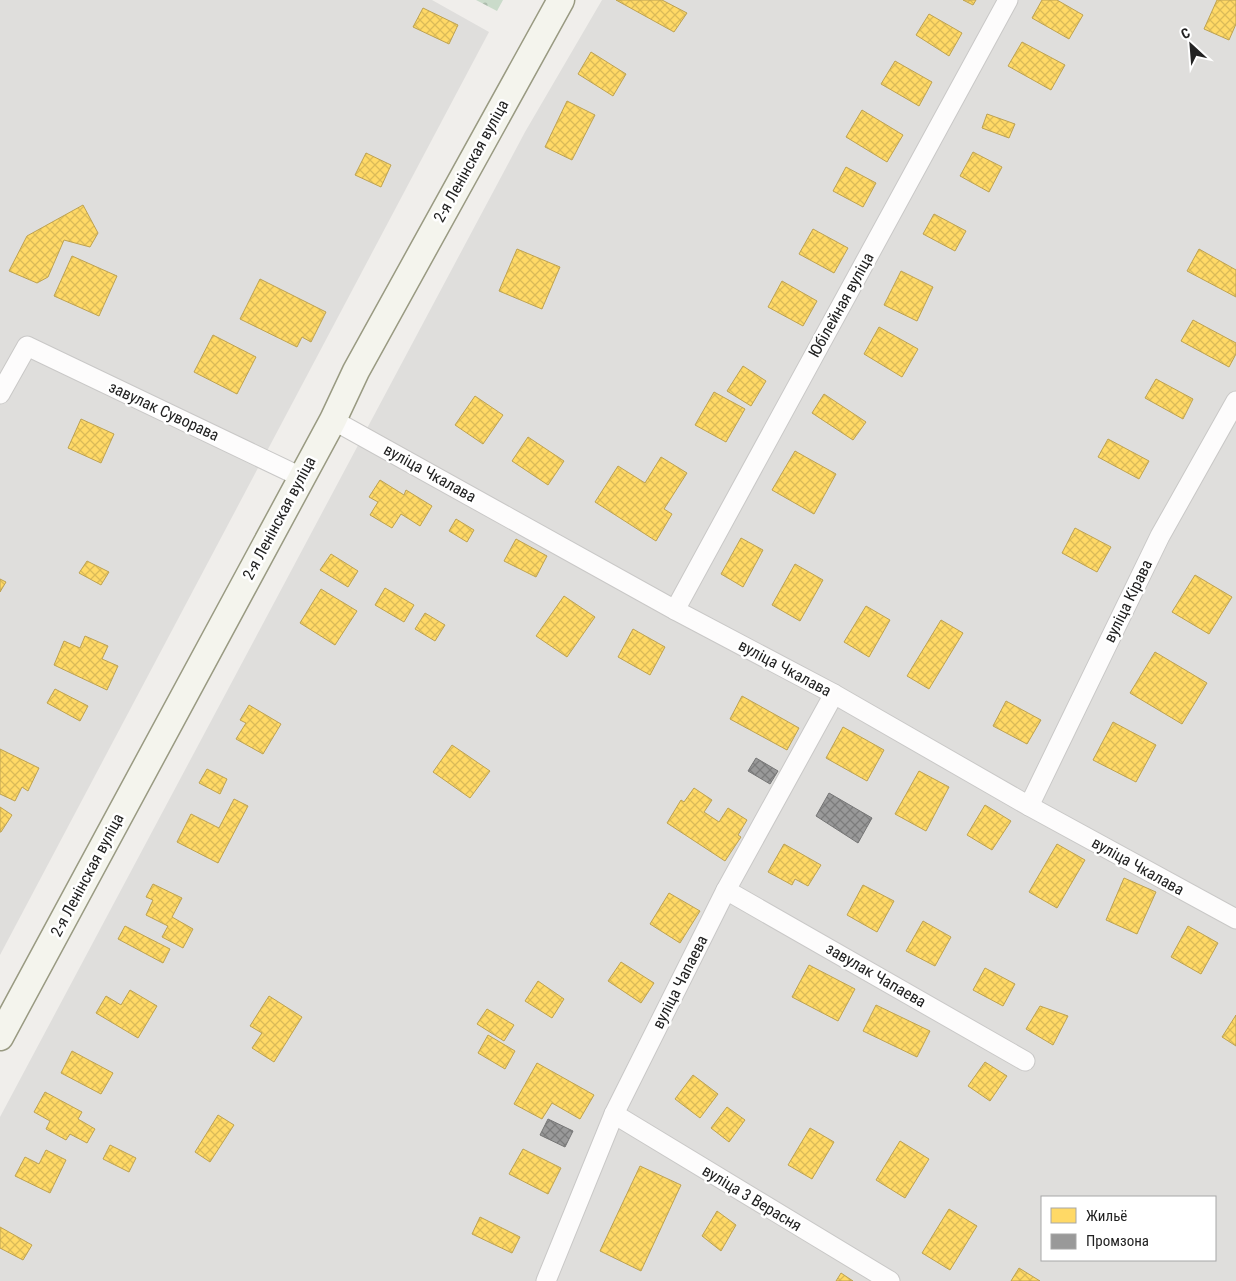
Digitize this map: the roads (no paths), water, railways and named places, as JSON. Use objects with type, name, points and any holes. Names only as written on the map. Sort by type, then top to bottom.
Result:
[{"type":"main road","name":"2-я Ленінская вуліца","points":[[0,1037],[332,420],[356,371],[561,0]]},
{"type":"street","name":"Юбілейная вуліца","points":[[675,610],[1008,0]]},
{"type":"street","name":"завулак Суворава","points":[[0,394],[27,346],[301,477]]},
{"type":"street","name":"вуліца Кірава","points":[[1029,806],[1160,536],[1236,401]]},
{"type":"street","name":"вуліца Чкалава","points":[[332,420],[675,610],[834,694],[1029,806],[1236,919]]},
{"type":"street","name":"вуліца Чапаева","points":[[546,1281],[614,1114],[726,890],[834,694]]},
{"type":"street","name":"завулак Чапаева","points":[[726,890],[1025,1060]]},
{"type":"street","name":"вуліца 3 Верасня","points":[[614,1114],[890,1281]]}]
